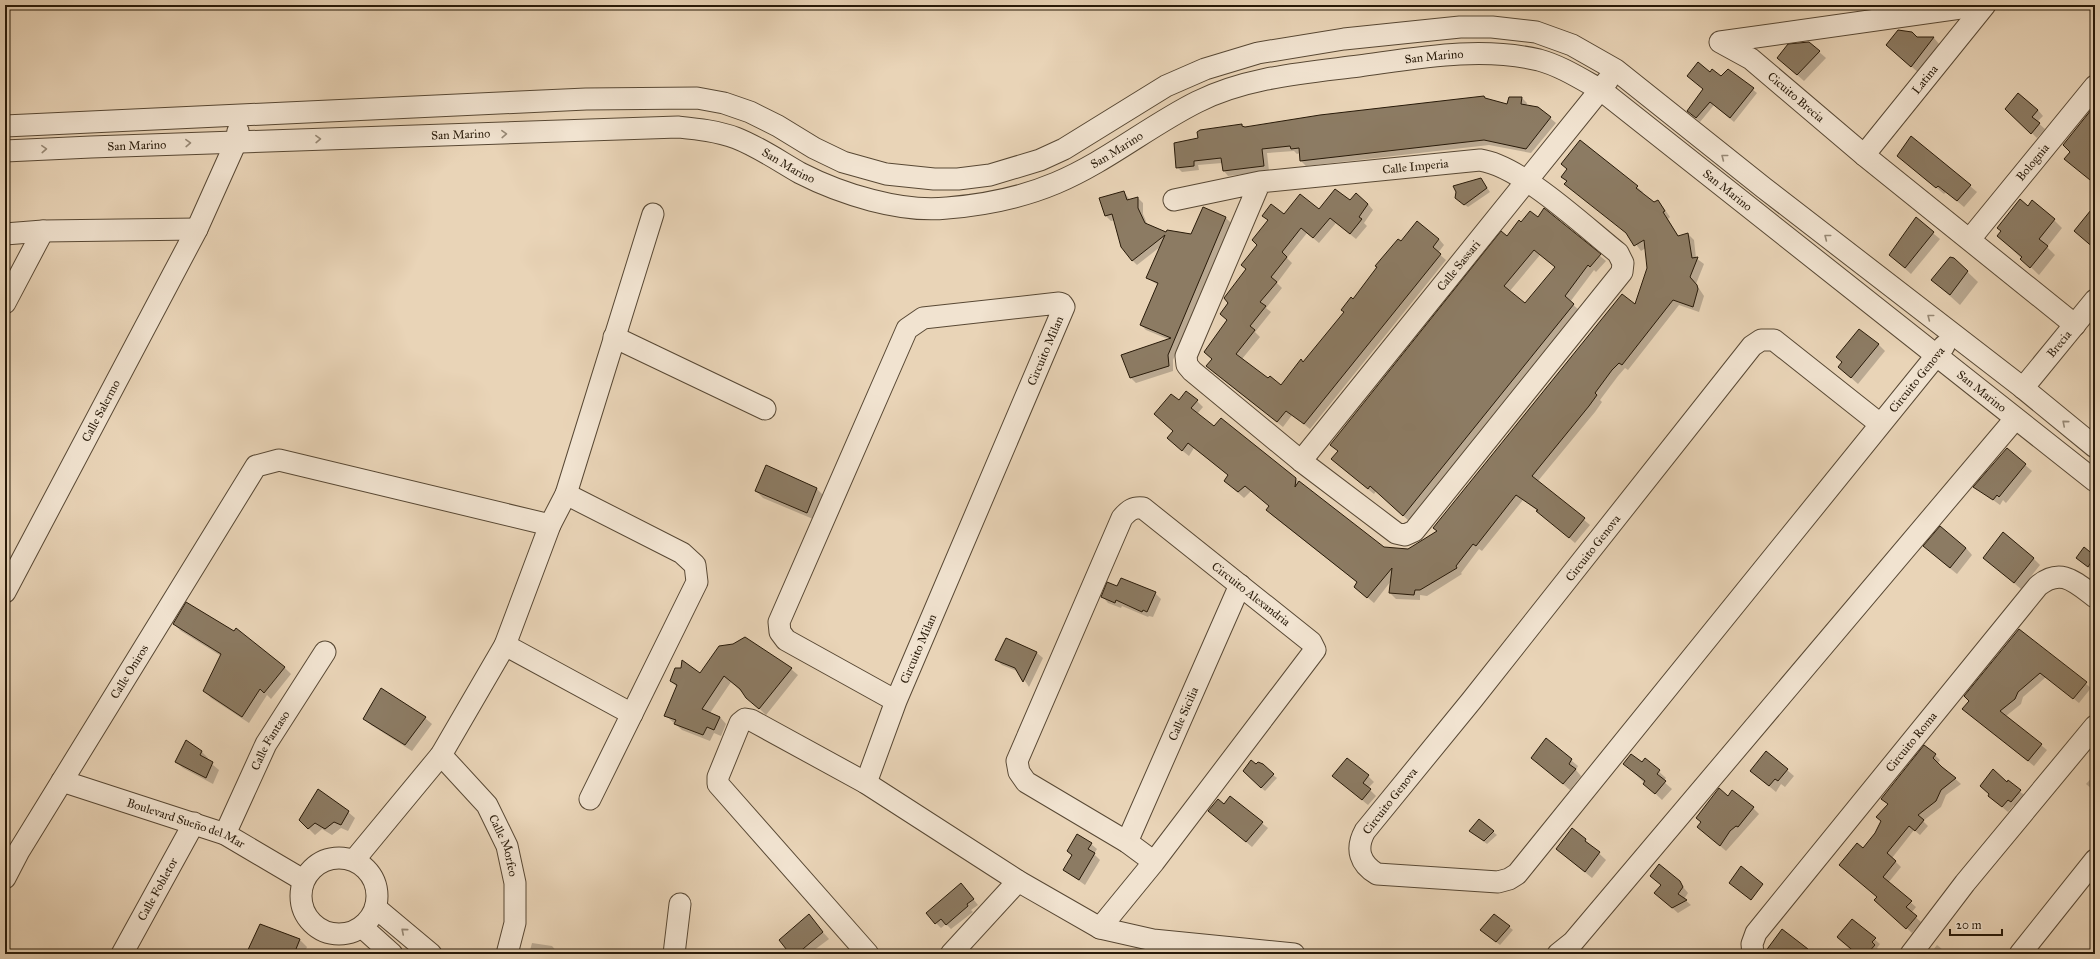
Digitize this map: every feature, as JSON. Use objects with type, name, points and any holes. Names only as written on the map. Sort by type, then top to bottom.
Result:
[{"type":"street","name":"Cicuito Brecia","points":[[1982,5],[1720,42],[1751,59],[1864,155],[2075,325]]},
{"type":"street","name":"Latina","points":[[1864,155],[1986,5]]},
{"type":"street","points":[[1460,27],[1460,54]]},
{"type":"street","name":"San Marino","points":[[5,126],[586,99],[697,98],[724,103],[750,112],[778,126],[814,148],[843,162],[886,174],[934,179],[958,179],[990,175],[1040,160],[1064,149],[1166,86],[1230,60],[1258,53],[1344,39],[1460,27],[1492,27],[1536,32],[1572,45],[1616,70],[2023,388],[2095,448]]},
{"type":"street","name":"San Marino","points":[[5,151],[678,127],[711,131],[757,147],[802,174],[843,192],[889,204],[922,208],[946,208],[1016,196],[1056,183],[1084,169],[1199,101],[1227,90],[1270,77],[1460,54],[1517,56],[1541,61],[1566,71],[1601,90],[2095,481]]},
{"type":"street","name":"Calle Sassari","points":[[1301,461],[1616,70]]},
{"type":"street","name":"Bolognia","points":[[1970,240],[2095,86]]},
{"type":"street","name":"Calle Salermo","points":[[5,592],[197,229],[236,142],[242,115]]},
{"type":"street","name":"Calle Imperia","points":[[1174,200],[1260,182],[1480,160],[1493,162],[1528,181],[1618,253],[1623,262],[1622,272],[1414,531],[1406,535],[1396,533],[1301,461]]},
{"type":"street","points":[[1260,182],[1186,356],[1187,365],[1192,371],[1301,461]]},
{"type":"street","points":[[355,860],[441,755],[505,645],[550,525],[566,494],[653,214]]},
{"type":"street","points":[[5,234],[43,231],[197,229]]},
{"type":"street","points":[[5,303],[43,231]]},
{"type":"street","name":"Brecia","points":[[2023,388],[2095,300]]},
{"type":"street","name":"Circuito Milan","points":[[866,783],[896,701],[1064,307],[1062,304],[984,310],[923,318],[907,329],[779,622],[780,632],[786,640],[896,701]]},
{"type":"street","name":"Circuito Genova","points":[[1880,424],[1774,340],[1761,340],[1752,346],[1472,700],[1365,831],[1360,841],[1359,851],[1368,869],[1377,874],[1498,882],[1509,879],[1516,874],[1936,356],[1952,334]]},
{"type":"street","points":[[614,337],[765,409]]},
{"type":"street","points":[[1558,954],[1573,942],[2015,419]]},
{"type":"street","name":"Calle Oniros","points":[[5,878],[62,781],[256,466],[279,460],[550,525]]},
{"type":"street","points":[[566,494],[682,553],[695,565],[697,582],[590,799]]},
{"type":"street","name":"Circuito Alexandria","points":[[1100,928],[1154,862],[1315,650],[1312,642],[1143,508],[1135,508],[1128,511],[1122,518],[1017,761],[1019,772],[1026,782],[1127,842]]},
{"type":"street","name":"Circuito Roma","points":[[1753,954],[1752,944],[1756,934],[2038,586],[2047,578],[2057,576],[2072,580],[2095,597]]},
{"type":"street","name":"Calle Sicilia","points":[[1127,842],[1240,585]]},
{"type":"street","points":[[505,645],[632,714]]},
{"type":"street","name":"Calle Fantaso","points":[[225,834],[266,744],[325,652]]},
{"type":"street","points":[[868,954],[718,784],[718,777],[740,722],[745,719],[751,720],[866,783],[1018,881],[1100,928],[1153,940],[1294,954]]},
{"type":"street","points":[[1911,954],[1966,883],[2095,726]]},
{"type":"street","name":"Calle Morfeo","points":[[441,755],[488,805],[507,846],[515,883],[515,923],[507,954]]},
{"type":"street","name":"Boulevard Sueño del Mar","points":[[62,781],[225,834],[303,880]]},
{"type":"street","name":"Calle Fobletor","points":[[122,954],[194,823]]},
{"type":"street","points":[[1127,842],[1154,862]]},
{"type":"street","points":[[334,856],[355,860],[370,872],[378,891],[376,908],[362,927],[343,935],[324,932],[307,919],[300,900],[303,880],[316,864],[334,856]]},
{"type":"street","points":[[2020,954],[2095,860]]},
{"type":"street","points":[[951,954],[1018,881]]},
{"type":"street","points":[[674,954],[680,904]]},
{"type":"street","points":[[376,908],[431,954]]},
{"type":"street","points":[[362,927],[392,954]]},
{"type":"building","points":[[1898,30],[1912,32],[1917,37],[1934,37],[1911,67],[1886,45]]},
{"type":"building","points":[[1809,42],[1820,51],[1797,75],[1777,58],[1788,44]]},
{"type":"building","points":[[1698,62],[1710,72],[1712,69],[1721,76],[1728,69],[1754,88],[1730,118],[1710,102],[1696,118],[1687,111],[1703,89],[1687,76]]},
{"type":"building","points":[[2018,93],[2038,110],[2032,117],[2040,123],[2031,134],[2005,109]]},
{"type":"building","points":[[1484,96],[1485,98],[1507,104],[1509,97],[1522,97],[1521,104],[1538,107],[1551,117],[1526,149],[1484,140],[1300,161],[1299,148],[1291,149],[1290,146],[1262,149],[1264,166],[1223,171],[1221,158],[1194,161],[1194,166],[1176,168],[1174,143],[1198,138],[1197,132],[1200,130],[1242,124],[1242,126],[1245,127],[1320,115]]},
{"type":"building","points":[[2095,105],[2095,184],[2064,159],[2070,152],[2063,145]]},
{"type":"building","points":[[1911,136],[1971,185],[1957,201],[1938,186],[1936,188],[1897,156]]},
{"type":"building","points":[[1580,140],[1638,186],[1636,188],[1654,202],[1658,200],[1665,211],[1663,212],[1678,236],[1688,233],[1692,258],[1698,257],[1690,277],[1697,285],[1698,289],[1693,307],[1673,300],[1622,365],[1619,363],[1612,370],[1595,393],[1597,395],[1589,406],[1532,476],[1585,518],[1569,538],[1536,511],[1538,510],[1516,495],[1476,546],[1473,544],[1456,566],[1457,568],[1420,590],[1415,590],[1414,595],[1389,593],[1392,568],[1367,598],[1354,587],[1357,582],[1266,510],[1269,506],[1245,486],[1238,492],[1224,481],[1228,475],[1188,443],[1182,451],[1167,438],[1173,431],[1154,414],[1171,394],[1179,400],[1186,391],[1198,400],[1191,408],[1214,426],[1221,418],[1296,478],[1295,487],[1299,481],[1384,547],[1408,549],[1437,531],[1433,528],[1622,294],[1635,304],[1647,268],[1644,240],[1634,246],[1626,233],[1564,184],[1567,181],[1561,177],[1567,169],[1561,164]]},
{"type":"building","points":[[1481,178],[1487,188],[1464,205],[1455,198],[1456,192],[1453,186]]},
{"type":"building","points":[[1335,189],[1350,200],[1356,193],[1368,204],[1359,217],[1362,219],[1350,234],[1330,218],[1313,238],[1301,228],[1282,252],[1287,257],[1271,277],[1277,282],[1260,302],[1266,306],[1250,326],[1255,330],[1236,354],[1268,378],[1270,376],[1281,385],[1301,359],[1303,362],[1344,312],[1341,310],[1351,297],[1353,299],[1377,267],[1375,266],[1398,239],[1401,241],[1417,221],[1439,239],[1433,247],[1441,254],[1304,424],[1286,411],[1277,422],[1206,366],[1212,359],[1204,352],[1227,320],[1220,314],[1228,303],[1224,298],[1246,269],[1241,265],[1257,245],[1252,240],[1268,220],[1262,216],[1271,204],[1284,214],[1300,194],[1319,209]]},
{"type":"building","points":[[1124,191],[1127,200],[1138,197],[1138,208],[1145,223],[1166,232],[1167,230],[1191,234],[1203,207],[1226,217],[1168,355],[1169,366],[1130,378],[1121,355],[1171,338],[1140,325],[1158,283],[1146,278],[1165,235],[1132,261],[1121,247],[1112,214],[1105,216],[1099,198]]},
{"type":"building","points":[[2020,199],[2028,206],[2032,200],[2055,219],[2039,239],[2048,246],[2030,268],[2020,259],[2022,257],[1997,236],[2001,231],[1997,228]]},
{"type":"building","points":[[2095,205],[2095,249],[2074,231]]},
{"type":"building","points":[[1544,208],[1601,254],[1590,267],[1588,265],[1565,296],[1574,304],[1403,516],[1370,486],[1368,489],[1331,459],[1338,451],[1330,445],[1501,231],[1507,236],[1519,220],[1521,222],[1530,211],[1538,217]],"holes":[[[1534,250],[1555,267],[1525,303],[1504,286]]]},
{"type":"building","points":[[1916,217],[1934,232],[1905,268],[1889,255]]},
{"type":"building","points":[[1950,257],[1954,258],[1968,271],[1950,295],[1931,280]]},
{"type":"building","points":[[1859,329],[1879,344],[1851,378],[1838,367],[1842,362],[1836,357]]},
{"type":"building","points":[[2007,448],[2026,464],[1999,497],[1997,495],[1993,500],[1973,487]]},
{"type":"building","points":[[766,465],[817,488],[807,513],[755,491]]},
{"type":"building","points":[[1940,526],[1966,548],[1950,568],[1923,546]]},
{"type":"building","points":[[2003,532],[2034,558],[2014,583],[1983,558]]},
{"type":"building","points":[[2084,547],[2095,556],[2088,567],[2076,558]]},
{"type":"building","points":[[1121,578],[1156,592],[1147,612],[1143,610],[1142,612],[1116,600],[1115,603],[1101,597],[1107,582],[1117,586]]},
{"type":"building","points":[[186,602],[234,631],[236,628],[285,667],[264,693],[260,689],[242,717],[203,691],[221,654],[173,624]]},
{"type":"building","points":[[2019,629],[2087,682],[2073,699],[2040,673],[2018,692],[2015,699],[2000,711],[2042,744],[2028,761],[1962,709],[1969,701],[1964,696]]},
{"type":"building","points":[[745,637],[792,668],[759,709],[746,698],[740,689],[724,676],[702,709],[720,717],[714,730],[707,727],[703,735],[674,724],[676,720],[664,716],[677,685],[670,681],[675,668],[681,668],[682,660],[700,673],[719,646],[733,644]]},
{"type":"building","points":[[1006,638],[1037,652],[1023,682],[1015,668],[995,660]]},
{"type":"building","points":[[381,688],[426,717],[405,745],[363,719]]},
{"type":"building","points":[[1546,738],[1572,759],[1569,764],[1576,769],[1563,784],[1531,758]]},
{"type":"building","points":[[186,740],[202,751],[200,755],[213,762],[206,778],[175,762]]},
{"type":"building","points":[[1924,745],[1936,754],[1933,758],[1956,778],[1941,790],[1936,801],[1918,815],[1924,820],[1915,831],[1909,826],[1887,853],[1896,861],[1883,877],[1912,901],[1906,907],[1917,916],[1906,929],[1874,900],[1877,897],[1839,865],[1857,843],[1863,848],[1875,833],[1881,821],[1876,817],[1888,804],[1881,799]]},
{"type":"building","points":[[1766,751],[1788,769],[1778,781],[1775,779],[1769,786],[1750,771]]},
{"type":"building","points":[[1631,754],[1642,762],[1645,758],[1660,770],[1657,774],[1666,781],[1655,794],[1643,784],[1645,781],[1623,764]]},
{"type":"building","points":[[1347,758],[1369,775],[1363,783],[1371,789],[1362,800],[1332,776]]},
{"type":"building","points":[[1251,760],[1256,764],[1258,762],[1263,764],[1274,774],[1261,788],[1243,771]]},
{"type":"building","points":[[1993,769],[2007,782],[2008,780],[2021,790],[2011,802],[2008,800],[2002,807],[1988,796],[1989,794],[1980,786]]},
{"type":"building","points":[[1719,788],[1728,796],[1732,790],[1754,807],[1738,827],[1736,826],[1730,831],[1720,846],[1697,827],[1701,822],[1696,818]]},
{"type":"building","points":[[318,789],[349,811],[341,825],[334,822],[325,829],[315,823],[308,829],[299,820]]},
{"type":"building","points":[[1230,796],[1263,822],[1246,842],[1208,811],[1218,799],[1224,804]]},
{"type":"building","points":[[1479,819],[1494,831],[1484,841],[1469,831]]},
{"type":"building","points":[[1572,828],[1586,839],[1585,841],[1600,852],[1585,872],[1556,849]]},
{"type":"building","points":[[1077,834],[1092,843],[1088,849],[1095,853],[1079,880],[1063,870],[1072,855],[1067,851]]},
{"type":"building","points":[[1659,864],[1680,881],[1683,887],[1678,894],[1687,900],[1672,908],[1654,893],[1661,885],[1650,876]]},
{"type":"building","points":[[1741,866],[1763,884],[1751,900],[1729,883]]},
{"type":"building","points":[[961,883],[974,899],[946,925],[941,919],[935,924],[926,913]]},
{"type":"building","points":[[809,914],[823,932],[797,954],[790,954],[779,940]]},
{"type":"building","points":[[1494,914],[1510,926],[1496,942],[1480,930]]},
{"type":"building","points":[[1852,919],[1876,938],[1872,942],[1875,945],[1867,954],[1857,954],[1837,937]]},
{"type":"building","points":[[260,924],[300,939],[294,954],[246,954]]},
{"type":"building","points":[[1782,929],[1808,949],[1765,952]]}]
